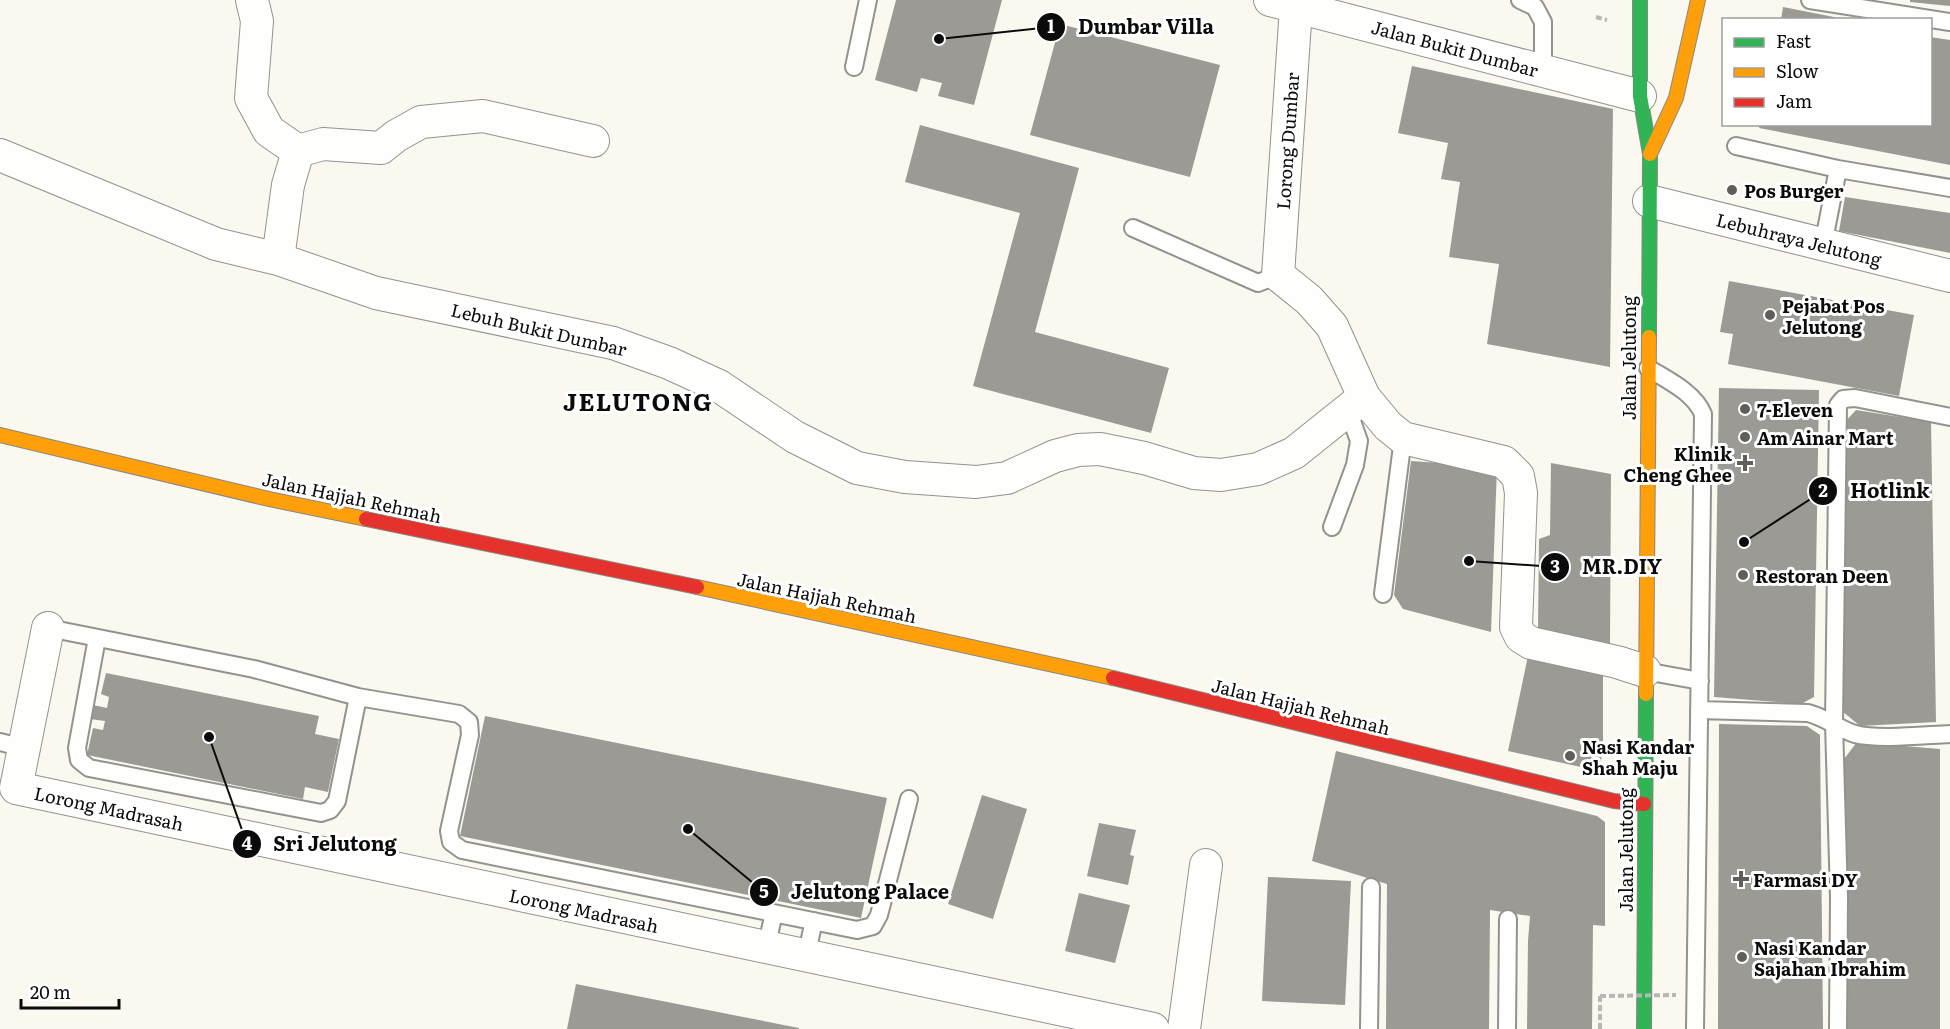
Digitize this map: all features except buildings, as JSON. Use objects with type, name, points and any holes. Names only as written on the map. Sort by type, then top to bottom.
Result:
[{"type":"street","points":[[252,0],[257,21],[251,98],[268,131],[298,151],[323,144],[381,148],[421,122],[483,117],[593,141]]},
{"type":"street","name":"Jalan Jelutong","points":[[1640,0],[1640,96],[1650,154],[1644,1029]]},
{"type":"street","name":"Jalan Jelutong","points":[[1650,154],[1676,98],[1698,0]]},
{"type":"street","name":"Jalan Bukit Dumbar","points":[[1297,4],[1640,96]]},
{"type":"street","name":"Lorong Dumbar","points":[[1278,275],[1297,4]]},
{"type":"street","points":[[278,259],[288,184],[298,151]]},
{"type":"street","name":"Lebuh Bukit Dumbar","points":[[0,155],[216,244],[278,259],[376,293],[624,347],[669,363],[719,386],[795,437],[857,468],[905,477],[976,482],[1007,478],[1055,456],[1078,450],[1100,449],[1144,458],[1194,473],[1221,475],[1258,469],[1294,453],[1356,403]]},
{"type":"street","name":"Lebuhraya Jelutong","points":[[1649,201],[1950,276]]},
{"type":"street","points":[[1278,275],[1309,300],[1332,326],[1356,403],[1403,438],[1504,462],[1518,476],[1521,493],[1516,627],[1521,637],[1531,643],[1617,662],[1645,671]]},
{"type":"street","name":"Jalan Hajjah Rehmah","points":[[0,435],[269,499],[749,598],[1085,672],[1614,801],[1644,804]]},
{"type":"street","points":[[8,786],[12,745],[48,628]]},
{"type":"street","name":"Lorong Madrasah","points":[[8,786],[1153,1029]]},
{"type":"street","points":[[1184,1029],[1206,866]]},
{"type":"lane","points":[[854,67],[868,0]]},
{"type":"lane","points":[[1520,0],[1535,7],[1543,22],[1543,71]]},
{"type":"lane","points":[[1810,0],[1925,18]]},
{"type":"lane","points":[[1932,19],[1950,22]]},
{"type":"lane","points":[[1736,146],[1838,169],[1950,188]]},
{"type":"lane","points":[[1823,245],[1838,169]]},
{"type":"lane","points":[[1133,228],[1258,283],[1278,275]]},
{"type":"lane","points":[[1648,368],[1684,391],[1697,403],[1703,414],[1695,1029]]},
{"type":"lane","points":[[1838,1029],[1839,898],[1833,723],[1838,405],[1843,399],[1855,398],[1950,417]]},
{"type":"lane","points":[[1332,527],[1355,465],[1359,441],[1356,403]]},
{"type":"lane","points":[[1383,594],[1403,438]]},
{"type":"lane","points":[[48,628],[254,669],[358,697],[459,714],[469,722],[470,735],[449,831],[451,842],[462,850],[857,930],[873,926],[879,915],[909,799]]},
{"type":"lane","points":[[97,638],[76,748],[79,760],[89,768],[321,813],[330,810],[337,801],[358,697]]},
{"type":"lane","points":[[1645,671],[1700,681]]},
{"type":"lane","points":[[1699,710],[1808,713],[1820,716],[1853,733],[1867,736],[1950,734]]},
{"type":"lane","points":[[1369,1029],[1371,887]]},
{"type":"lane","points":[[766,948],[774,913]]},
{"type":"lane","points":[[1507,1029],[1508,919]]},
{"type":"lane","points":[[806,956],[814,921]]},
{"type":"path","points":[[1600,1029],[1600,996],[1676,995]]},
{"type":"traffic: fast","points":[[1640,0],[1640,96],[1650,154],[1649,337]]},
{"type":"traffic: fast","points":[[1644,1029],[1646,694]]},
{"type":"traffic: slow","points":[[1650,154],[1676,98],[1698,0]]},
{"type":"traffic: slow","points":[[1646,694],[1649,337]]},
{"type":"traffic: slow","points":[[0,435],[269,499],[366,519]]},
{"type":"traffic: slow","points":[[697,587],[1113,678]]},
{"type":"traffic: jam","points":[[366,519],[697,587]]},
{"type":"traffic: jam","points":[[1113,678],[1614,801],[1644,804]]},
{"type":"place","name":"Dumbar Villa","points":[[939,39]]},
{"type":"place","name":"Pos Burger","points":[[1732,190]]},
{"type":"place","name":"Pejabat Pos Jelutong","points":[[1770,315]]},
{"type":"place","name":"7-Eleven","points":[[1745,409]]},
{"type":"place","name":"Am Ainar Mart","points":[[1745,437]]},
{"type":"place","name":"Klinik Cheng Ghee","points":[[1745,463]]},
{"type":"place","name":"Hotlink","points":[[1744,542]]},
{"type":"place","name":"MR.DIY","points":[[1469,561]]},
{"type":"place","name":"Restoran Deen","points":[[1743,575]]},
{"type":"place","name":"Sri Jelutong","points":[[209,737]]},
{"type":"place","name":"Nasi Kandar Shah Maju","points":[[1570,756]]},
{"type":"place","name":"Jelutong Palace","points":[[688,829]]},
{"type":"place","name":"Farmasi DY","points":[[1741,879]]},
{"type":"place","name":"Nasi Kandar Sajahan Ibrahim","points":[[1742,957]]},
{"type":"district","name":"JELUTONG","points":[[638,400]]}]
